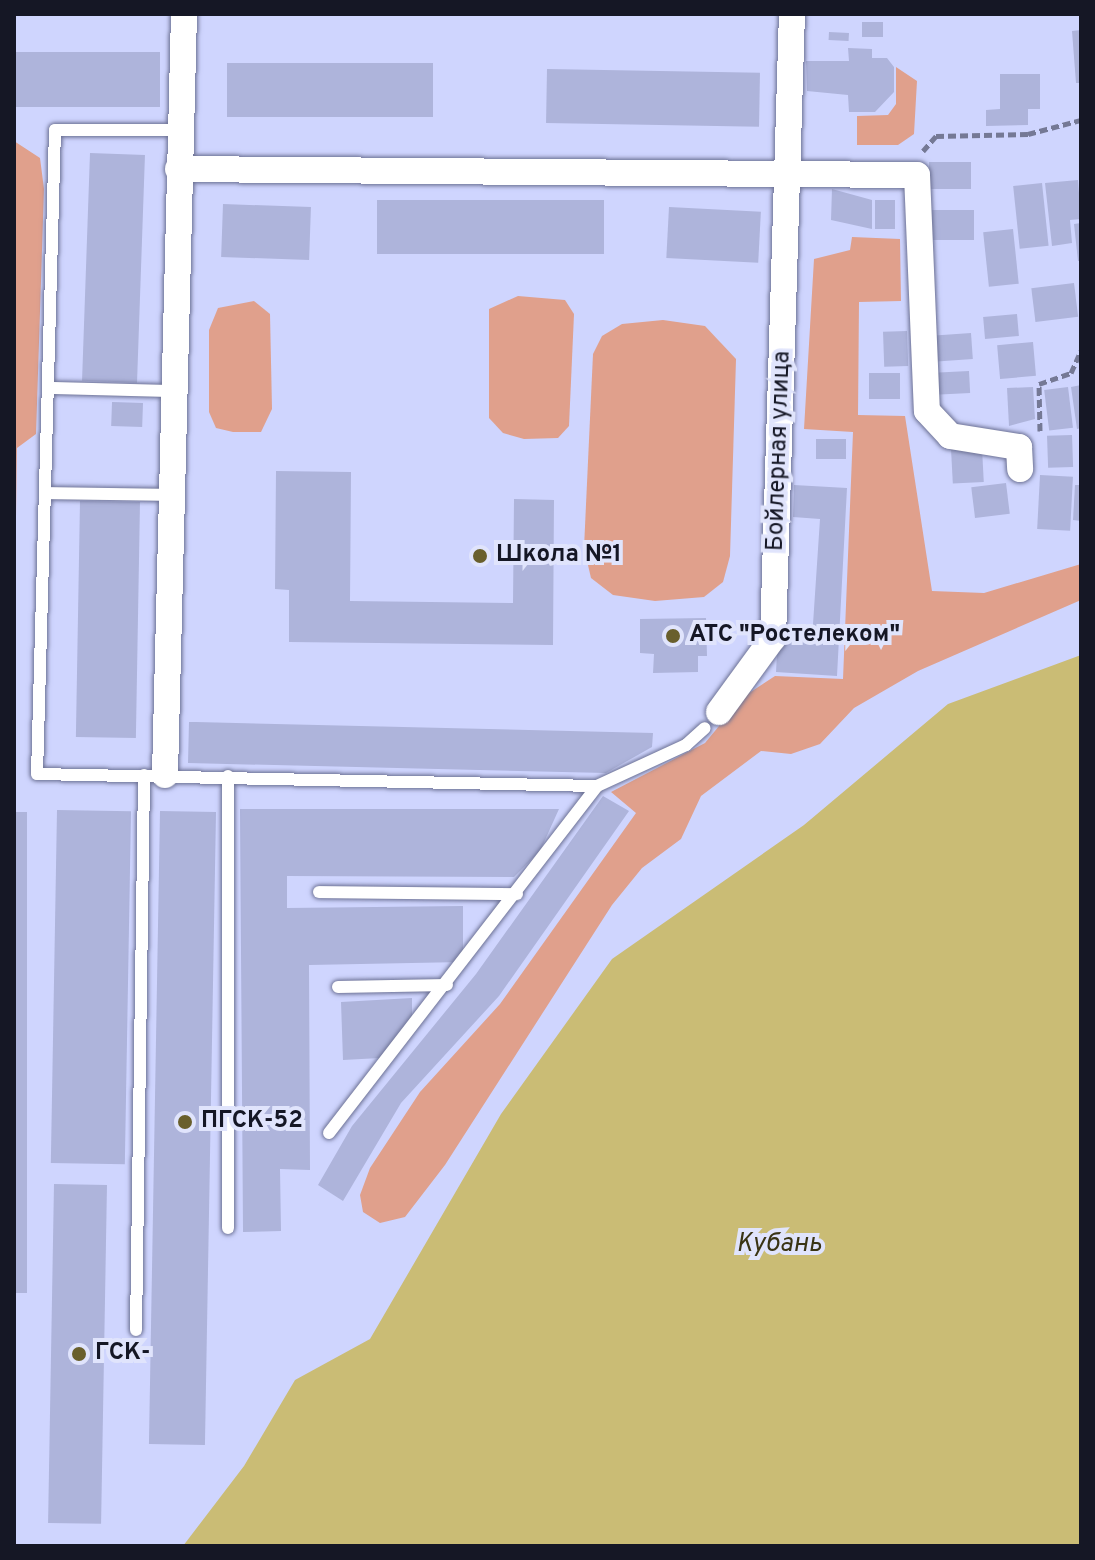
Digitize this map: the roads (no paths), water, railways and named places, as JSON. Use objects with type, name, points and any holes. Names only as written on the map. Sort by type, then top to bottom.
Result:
[{"type":"street","points":[[154,775],[171,495],[184,14]]},
{"type":"street","name":"Бойлерная улица","points":[[712,720],[773,638],[790,173],[792,14]]},
{"type":"street","points":[[178,169],[917,175],[927,411],[950,436],[1020,458]]},
{"type":"lane","points":[[180,130],[55,130],[37,774],[597,786],[673,752],[712,720]]},
{"type":"lane","points":[[50,388],[173,391]]},
{"type":"lane","points":[[47,493],[171,495]]},
{"type":"lane","points":[[136,1330],[154,775]]},
{"type":"lane","points":[[228,776],[228,1228]]},
{"type":"lane","points":[[329,1133],[447,985],[597,786]]},
{"type":"lane","points":[[319,892],[517,894]]},
{"type":"lane","points":[[338,987],[447,985]]},
{"type":"water","name":"Кубань","points":[[1081,655],[1081,1546],[183,1546],[244,1466],[295,1380],[370,1339],[501,1114],[612,959],[804,825],[948,704]]},
{"type":"place","name":"Школа №1","points":[[480,556]]},
{"type":"place","name":"АТС \"Ростелеком\"","points":[[673,636]]},
{"type":"place","name":"ПГСК-52","points":[[185,1122]]},
{"type":"place","name":"ГСК-","points":[[79,1354]]}]
